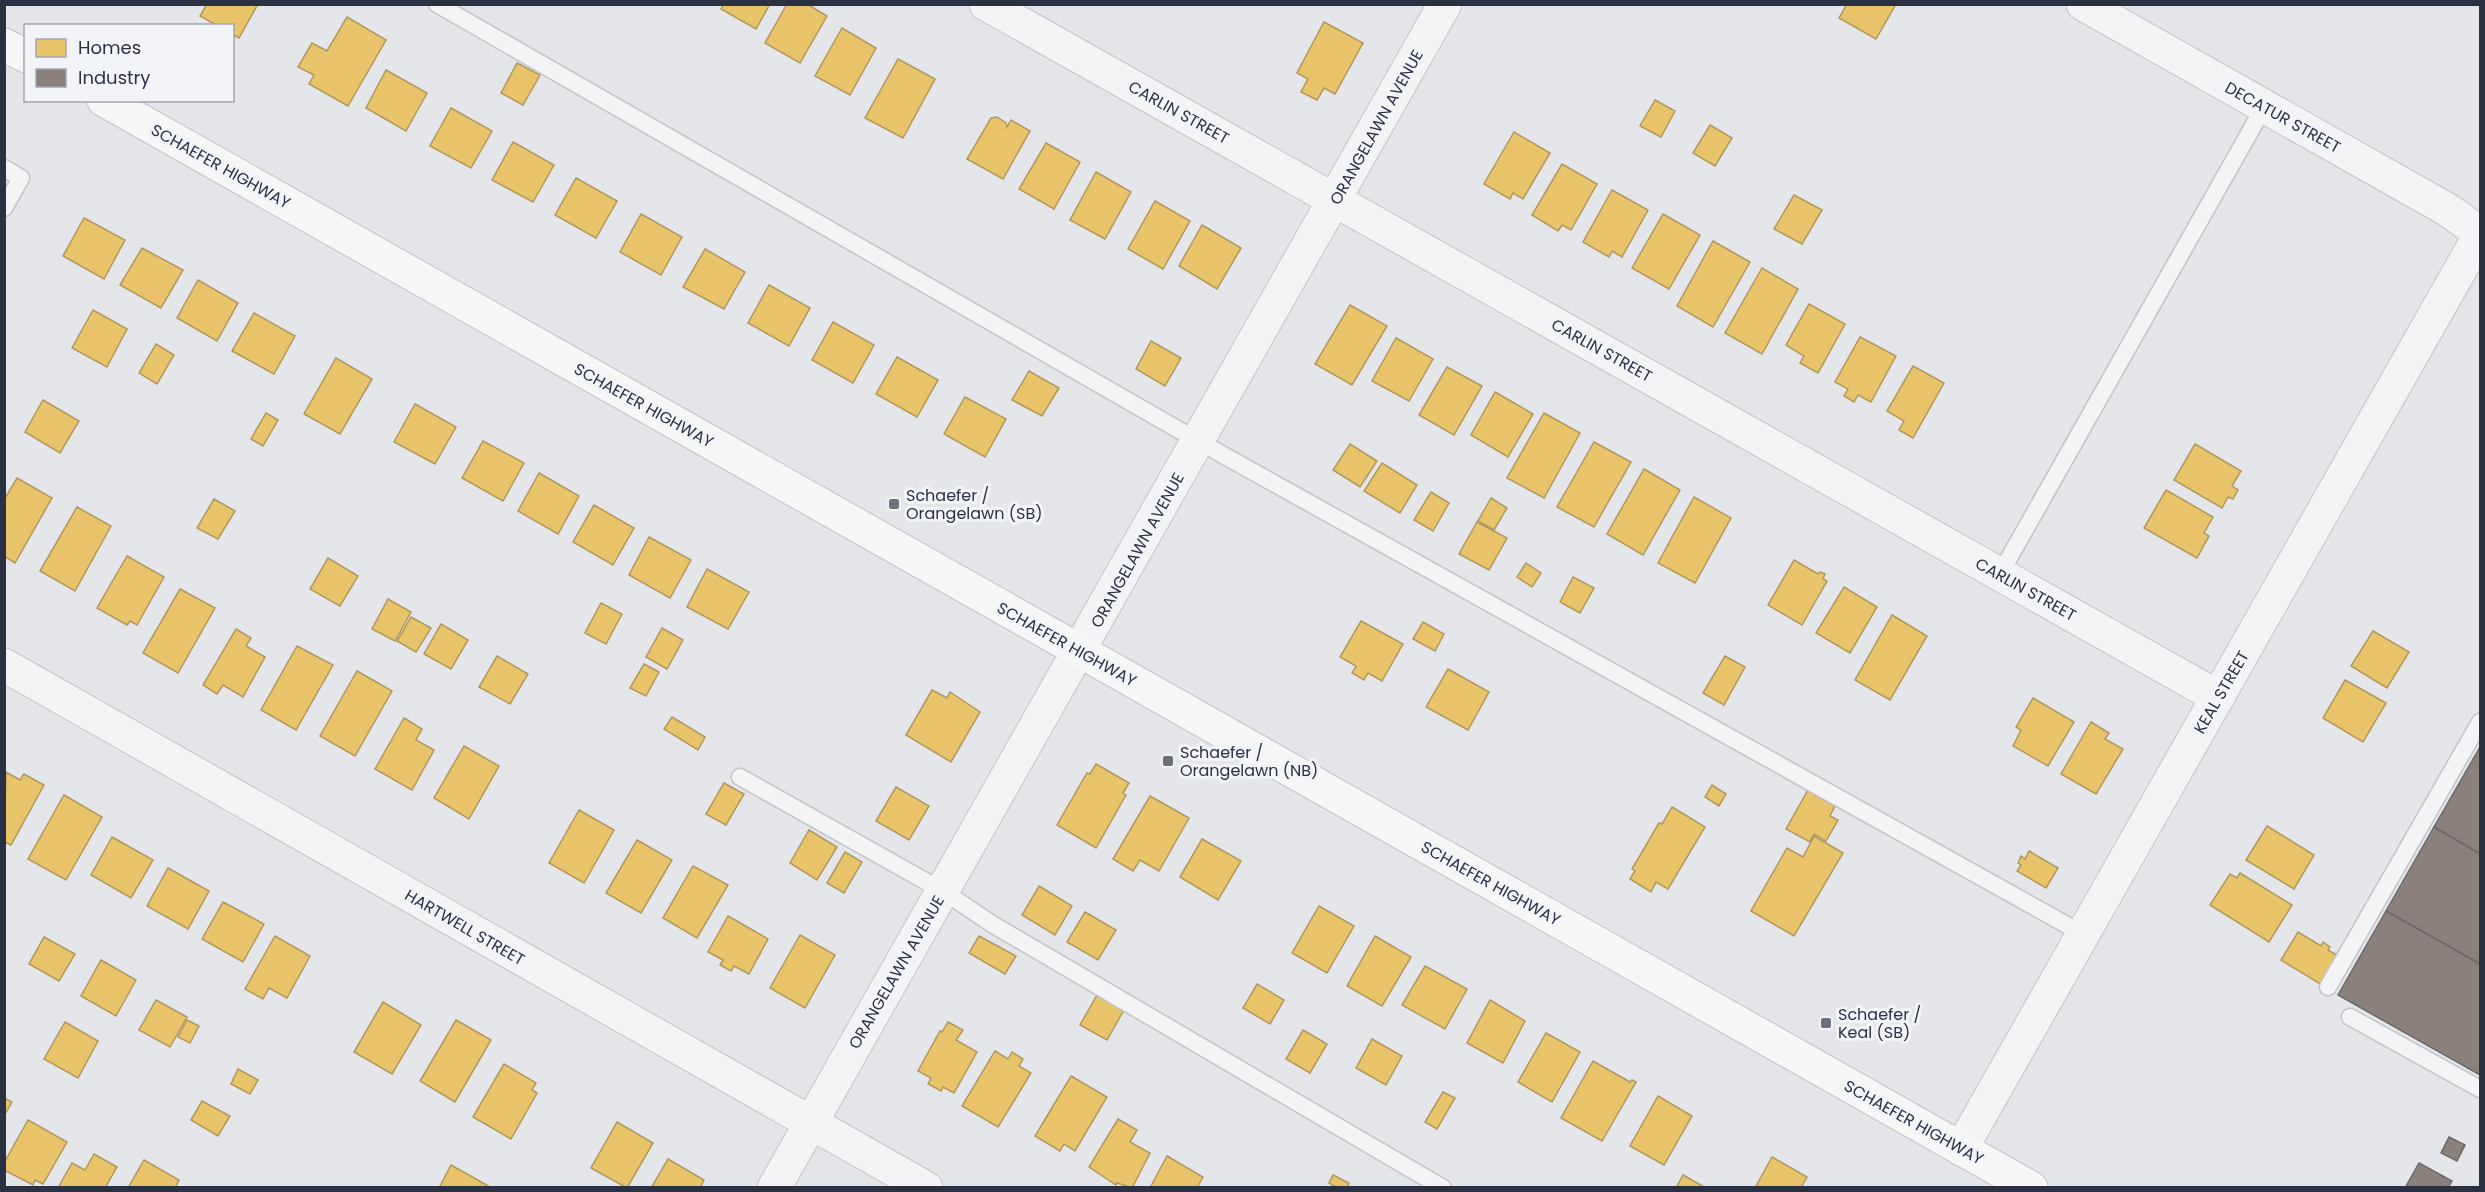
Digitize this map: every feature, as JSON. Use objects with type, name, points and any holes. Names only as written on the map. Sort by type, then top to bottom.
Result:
[{"type":"main road","points":[[4,45],[24,55]]},
{"type":"main road","name":"SCHAEFER HIGHWAY","points":[[108,102],[2031,1188]]},
{"type":"street","name":"CARLIN STREET","points":[[986,4],[2218,697]]},
{"type":"street","name":"ORANGELAWN AVENUE","points":[[774,1188],[1445,4]]},
{"type":"street","name":"DECATUR STREET","points":[[2083,4],[2448,210],[2481,234]]},
{"type":"street","name":"KEAL STREET","points":[[1961,1149],[2481,234]]},
{"type":"street","name":"HARTWELL STREET","points":[[4,664],[926,1188]]},
{"type":"lane","points":[[437,4],[1198,441],[2084,934]]},
{"type":"lane","points":[[2000,574],[2264,107]]},
{"type":"lane","points":[[4,168],[21,178],[4,208]]},
{"type":"lane","points":[[2328,987],[2481,722]]},
{"type":"lane","points":[[741,777],[943,891],[992,924],[1443,1188]]},
{"type":"lane","points":[[2350,1017],[2481,1089]]},
{"type":"building: Homes","points":[[207,4],[258,4],[239,38],[234,35],[234,24],[214,24],[200,16]]},
{"type":"building: Homes","points":[[724,4],[770,4],[756,29],[721,9]]},
{"type":"building: Homes","points":[[787,4],[807,4],[827,16],[800,63],[765,43]]},
{"type":"building: Homes","points":[[1847,4],[1896,4],[1876,39],[1839,18]]},
{"type":"building: Homes","points":[[347,17],[386,40],[348,106],[309,84],[314,75],[298,67],[312,43],[327,51]]},
{"type":"building: Homes","points":[[1324,22],[1363,43],[1335,94],[1324,88],[1317,100],[1301,92],[1308,79],[1297,73]]},
{"type":"building: Homes","points":[[842,28],[876,48],[850,95],[815,76]]},
{"type":"building: Homes","points":[[898,59],[935,79],[903,138],[865,118]]},
{"type":"building: Homes","points":[[517,63],[540,75],[523,105],[501,93]]},
{"type":"building: Homes","points":[[386,70],[427,93],[406,131],[366,108]]},
{"type":"building: Homes","points":[[1655,100],[1675,111],[1661,137],[1640,126]]},
{"type":"building: Homes","points":[[451,108],[492,131],[471,168],[430,146]]},
{"type":"building: Homes","points":[[997,117],[1006,123],[1007,127],[1011,120],[1030,131],[1003,179],[967,159],[991,118]]},
{"type":"building: Homes","points":[[1710,125],[1732,138],[1715,166],[1693,153]]},
{"type":"building: Homes","points":[[1514,132],[1550,153],[1523,199],[1513,193],[1510,199],[1484,184]]},
{"type":"building: Homes","points":[[513,142],[554,165],[533,202],[492,180]]},
{"type":"building: Homes","points":[[1046,143],[1080,162],[1054,209],[1019,189]]},
{"type":"building: Homes","points":[[1562,164],[1597,184],[1571,230],[1562,225],[1558,231],[1532,215]]},
{"type":"building: Homes","points":[[1096,172],[1131,192],[1105,239],[1070,220]]},
{"type":"building: Homes","points":[[576,178],[617,201],[596,238],[555,215]]},
{"type":"building: Homes","points":[[1612,190],[1648,210],[1622,257],[1612,251],[1609,257],[1583,242]]},
{"type":"building: Homes","points":[[1794,195],[1822,210],[1802,244],[1774,229]]},
{"type":"building: Homes","points":[[1155,201],[1190,221],[1163,269],[1128,249]]},
{"type":"building: Homes","points":[[641,214],[682,237],[661,275],[620,252]]},
{"type":"building: Homes","points":[[1663,214],[1700,235],[1669,289],[1632,268]]},
{"type":"building: Homes","points":[[84,218],[125,240],[104,279],[63,256]]},
{"type":"building: Homes","points":[[1202,225],[1241,248],[1217,289],[1179,266]]},
{"type":"building: Homes","points":[[1713,241],[1750,262],[1713,327],[1677,306]]},
{"type":"building: Homes","points":[[142,248],[183,270],[161,308],[120,285]]},
{"type":"building: Homes","points":[[705,249],[745,272],[724,309],[683,287]]},
{"type":"building: Homes","points":[[1762,268],[1798,289],[1762,354],[1725,333]]},
{"type":"building: Homes","points":[[198,280],[238,303],[217,341],[177,318]]},
{"type":"building: Homes","points":[[769,285],[810,308],[789,346],[748,323]]},
{"type":"building: Homes","points":[[1809,304],[1845,324],[1818,373],[1800,363],[1804,356],[1786,345]]},
{"type":"building: Homes","points":[[1350,305],[1387,326],[1352,385],[1315,364]]},
{"type":"building: Homes","points":[[93,310],[127,329],[107,367],[72,348]]},
{"type":"building: Homes","points":[[254,313],[295,336],[274,374],[232,351]]},
{"type":"building: Homes","points":[[833,322],[874,345],[853,383],[812,360]]},
{"type":"building: Homes","points":[[1860,337],[1896,356],[1871,402],[1858,395],[1854,402],[1844,396],[1848,389],[1835,382]]},
{"type":"building: Homes","points":[[1396,338],[1433,359],[1409,401],[1372,381]]},
{"type":"building: Homes","points":[[1151,341],[1181,358],[1165,386],[1136,369]]},
{"type":"building: Homes","points":[[156,344],[174,355],[157,384],[139,373]]},
{"type":"building: Homes","points":[[897,357],[938,380],[917,417],[876,394]]},
{"type":"building: Homes","points":[[336,358],[372,379],[340,434],[304,414]]},
{"type":"building: Homes","points":[[1913,366],[1944,383],[1913,438],[1899,430],[1904,421],[1887,411]]},
{"type":"building: Homes","points":[[1447,367],[1482,386],[1454,435],[1419,415]]},
{"type":"building: Homes","points":[[1029,371],[1059,388],[1042,416],[1012,400]]},
{"type":"building: Homes","points":[[1495,392],[1533,414],[1508,457],[1471,435]]},
{"type":"building: Homes","points":[[965,397],[1006,419],[985,457],[944,434]]},
{"type":"building: Homes","points":[[43,400],[79,421],[60,453],[25,432]]},
{"type":"building: Homes","points":[[415,404],[456,427],[435,464],[394,442]]},
{"type":"building: Homes","points":[[266,413],[278,420],[263,446],[251,439]]},
{"type":"building: Homes","points":[[1544,413],[1580,433],[1544,498],[1507,478]]},
{"type":"building: Homes","points":[[483,441],[524,463],[503,501],[462,478]]},
{"type":"building: Homes","points":[[1594,442],[1631,462],[1594,527],[1557,507]]},
{"type":"building: Homes","points":[[1350,444],[1377,461],[1360,487],[1333,470]]},
{"type":"building: Homes","points":[[2195,444],[2241,471],[2232,486],[2238,490],[2233,499],[2228,497],[2222,508],[2174,480]]},
{"type":"building: Homes","points":[[1382,463],[1417,485],[1400,513],[1364,491]]},
{"type":"building: Homes","points":[[1644,469],[1680,490],[1643,555],[1607,534]]},
{"type":"building: Homes","points":[[539,473],[579,496],[558,534],[518,511]]},
{"type":"building: Homes","points":[[17,478],[52,498],[15,563],[4,556],[4,500]]},
{"type":"building: Homes","points":[[2166,490],[2213,517],[2204,533],[2209,536],[2197,558],[2144,528]]},
{"type":"building: Homes","points":[[1431,492],[1449,503],[1433,531],[1414,520]]},
{"type":"building: Homes","points":[[1694,497],[1731,518],[1695,583],[1658,563]]},
{"type":"building: Homes","points":[[1491,498],[1507,508],[1494,530],[1478,521]]},
{"type":"building: Homes","points":[[214,499],[235,511],[218,539],[197,528]]},
{"type":"building: Homes","points":[[594,505],[634,528],[613,565],[573,542]]},
{"type":"building: Homes","points":[[77,507],[111,526],[75,591],[40,571]]},
{"type":"building: Homes","points":[[1477,522],[1507,538],[1489,570],[1459,554]]},
{"type":"building: Homes","points":[[649,537],[691,560],[670,598],[629,575]]},
{"type":"building: Homes","points":[[127,556],[164,577],[137,625],[130,621],[127,625],[97,608]]},
{"type":"building: Homes","points":[[328,558],[358,576],[340,606],[310,589]]},
{"type":"building: Homes","points":[[1794,560],[1818,574],[1820,572],[1825,574],[1823,579],[1827,581],[1802,625],[1768,605]]},
{"type":"building: Homes","points":[[1526,563],[1541,573],[1532,587],[1517,577]]},
{"type":"building: Homes","points":[[707,569],[749,592],[728,629],[687,607]]},
{"type":"building: Homes","points":[[1573,577],[1594,588],[1580,613],[1560,602]]},
{"type":"building: Homes","points":[[1844,587],[1877,607],[1850,653],[1816,633]]},
{"type":"building: Homes","points":[[180,589],[215,608],[178,673],[143,653]]},
{"type":"building: Homes","points":[[388,599],[411,612],[395,641],[372,629]]},
{"type":"building: Homes","points":[[601,603],[622,614],[606,644],[585,633]]},
{"type":"building: Homes","points":[[1892,615],[1927,636],[1890,700],[1855,680]]},
{"type":"building: Homes","points":[[411,617],[431,628],[416,652],[397,641]]},
{"type":"building: Homes","points":[[1361,621],[1403,644],[1382,681],[1368,673],[1364,680],[1352,673],[1356,666],[1340,657]]},
{"type":"building: Homes","points":[[1423,622],[1444,634],[1435,651],[1413,639]]},
{"type":"building: Homes","points":[[441,624],[468,640],[451,669],[424,654]]},
{"type":"building: Homes","points":[[662,628],[683,640],[667,669],[646,657]]},
{"type":"building: Homes","points":[[236,629],[251,638],[246,646],[265,657],[243,697],[223,685],[217,694],[203,685]]},
{"type":"building: Homes","points":[[2373,631],[2409,652],[2387,688],[2351,666]]},
{"type":"building: Homes","points":[[297,646],[333,665],[296,730],[261,710]]},
{"type":"building: Homes","points":[[497,656],[528,674],[510,704],[479,687]]},
{"type":"building: Homes","points":[[1725,656],[1745,667],[1724,705],[1703,693]]},
{"type":"building: Homes","points":[[644,664],[659,672],[646,696],[630,688]]},
{"type":"building: Homes","points":[[1448,669],[1489,692],[1468,730],[1426,707]]},
{"type":"building: Homes","points":[[357,671],[392,691],[355,756],[320,736]]},
{"type":"building: Homes","points":[[2345,680],[2386,703],[2363,742],[2323,718]]},
{"type":"building: Homes","points":[[932,690],[947,698],[950,692],[980,712],[951,762],[906,735]]},
{"type":"building: Homes","points":[[2033,698],[2074,722],[2048,766],[2013,746],[2021,730],[2016,727]]},
{"type":"building: Homes","points":[[672,717],[705,737],[698,750],[664,729]]},
{"type":"building: Homes","points":[[404,718],[422,729],[416,740],[434,750],[412,790],[375,769]]},
{"type":"building: Homes","points":[[2091,722],[2109,733],[2105,739],[2123,749],[2096,794],[2061,774]]},
{"type":"building: Homes","points":[[464,746],[499,766],[469,819],[434,798]]},
{"type":"building: Homes","points":[[1096,764],[1129,783],[1123,793],[1126,795],[1096,848],[1057,825],[1087,773],[1090,774]]},
{"type":"building: Homes","points":[[6,772],[20,780],[24,774],[44,785],[11,845],[4,842]]},
{"type":"building: Homes","points":[[724,783],[744,794],[726,825],[706,814]]},
{"type":"building: Homes","points":[[1712,785],[1726,794],[1719,806],[1705,797]]},
{"type":"building: Homes","points":[[896,787],[929,806],[909,840],[876,821]]},
{"type":"building: Homes","points":[[1808,790],[1835,806],[1830,816],[1838,820],[1826,841],[1814,834],[1810,842],[1786,829]]},
{"type":"building: Homes","points":[[64,795],[102,817],[66,880],[28,859]]},
{"type":"building: Homes","points":[[1150,796],[1189,818],[1159,871],[1140,860],[1133,871],[1113,859]]},
{"type":"building: Homes","points":[[1672,807],[1705,827],[1668,889],[1656,882],[1651,892],[1630,879],[1635,871],[1632,869],[1659,823],[1662,824]]},
{"type":"building: Homes","points":[[579,810],[614,830],[584,883],[549,863]]},
{"type":"building: Homes","points":[[2267,826],[2314,855],[2294,889],[2246,860]]},
{"type":"building: Homes","points":[[809,830],[837,847],[817,880],[790,863]]},
{"type":"building: Homes","points":[[1814,836],[1843,853],[1794,936],[1751,911],[1787,848],[1803,857]]},
{"type":"building: Homes","points":[[112,837],[153,860],[131,898],[91,875]]},
{"type":"building: Homes","points":[[1202,839],[1241,861],[1218,900],[1180,877]]},
{"type":"building: Homes","points":[[637,840],[672,860],[641,913],[606,893]]},
{"type":"building: Homes","points":[[2029,851],[2058,868],[2046,888],[2017,871],[2021,865],[2018,863],[2021,856],[2025,859]]},
{"type":"building: Homes","points":[[845,852],[862,862],[844,893],[827,883]]},
{"type":"building: Homes","points":[[693,866],[728,885],[697,938],[663,918]]},
{"type":"building: Homes","points":[[168,868],[209,891],[188,929],[147,906]]},
{"type":"building: Homes","points":[[2240,873],[2292,905],[2269,942],[2210,905],[2230,874],[2237,878]]},
{"type":"building: Homes","points":[[1039,886],[1072,906],[1055,935],[1022,915]]},
{"type":"building: Homes","points":[[223,902],[264,924],[243,962],[202,939]]},
{"type":"building: Homes","points":[[1319,906],[1354,926],[1327,973],[1292,953]]},
{"type":"building: Homes","points":[[1085,912],[1116,930],[1098,960],[1067,942]]},
{"type":"building: Homes","points":[[728,916],[768,939],[749,974],[734,966],[731,971],[720,965],[723,960],[708,952]]},
{"type":"building: Homes","points":[[2298,932],[2321,946],[2323,942],[2330,947],[2328,950],[2340,957],[2322,985],[2281,960]]},
{"type":"building: Homes","points":[[800,935],[835,955],[805,1008],[770,988]]},
{"type":"building: Homes","points":[[275,936],[310,956],[287,998],[269,988],[263,999],[245,989]]},
{"type":"building: Homes","points":[[979,936],[1016,956],[1005,974],[969,953]]},
{"type":"building: Homes","points":[[1375,936],[1411,957],[1382,1006],[1347,986]]},
{"type":"building: Homes","points":[[44,937],[75,954],[59,981],[29,964]]},
{"type":"building: Homes","points":[[101,960],[136,980],[116,1016],[81,996]]},
{"type":"building: Homes","points":[[1425,966],[1467,989],[1445,1029],[1402,1005]]},
{"type":"building: Homes","points":[[1257,984],[1284,1000],[1270,1024],[1243,1008]]},
{"type":"building: Homes","points":[[1097,995],[1124,1010],[1107,1040],[1080,1025]]},
{"type":"building: Homes","points":[[156,1000],[187,1017],[170,1047],[139,1030]]},
{"type":"building: Homes","points":[[1490,1000],[1525,1021],[1503,1063],[1467,1043]]},
{"type":"building: Homes","points":[[383,1002],[421,1025],[392,1074],[354,1052]]},
{"type":"building: Homes","points":[[187,1020],[199,1026],[190,1043],[178,1037]]},
{"type":"building: Homes","points":[[456,1020],[491,1040],[455,1102],[420,1081]]},
{"type":"building: Homes","points":[[65,1022],[98,1041],[78,1078],[44,1059]]},
{"type":"building: Homes","points":[[948,1022],[963,1030],[956,1040],[977,1052],[954,1093],[943,1087],[941,1091],[928,1084],[931,1078],[918,1071],[940,1031],[942,1032]]},
{"type":"building: Homes","points":[[1303,1030],[1327,1044],[1310,1073],[1286,1059]]},
{"type":"building: Homes","points":[[1546,1033],[1580,1052],[1552,1102],[1518,1082]]},
{"type":"building: Homes","points":[[1372,1039],[1402,1056],[1386,1085],[1356,1068]]},
{"type":"building: Homes","points":[[995,1051],[1008,1059],[1012,1052],[1023,1059],[1019,1066],[1031,1073],[998,1127],[962,1106]]},
{"type":"building: Homes","points":[[1593,1061],[1630,1082],[1632,1080],[1636,1082],[1602,1141],[1561,1118]]},
{"type":"building: Homes","points":[[504,1064],[536,1083],[532,1090],[537,1093],[511,1139],[473,1117]]},
{"type":"building: Homes","points":[[238,1069],[258,1080],[250,1094],[231,1084]]},
{"type":"building: Homes","points":[[1071,1076],[1107,1097],[1075,1151],[1064,1144],[1060,1151],[1035,1136]]},
{"type":"building: Homes","points":[[1443,1092],[1455,1098],[1437,1129],[1425,1122]]},
{"type":"building: Homes","points":[[1658,1096],[1692,1116],[1664,1165],[1630,1146]]},
{"type":"building: Homes","points":[[4,1098],[12,1102],[4,1116]]},
{"type":"building: Homes","points":[[202,1101],[230,1116],[218,1136],[191,1120]]},
{"type":"building: Homes","points":[[1118,1119],[1137,1130],[1130,1142],[1150,1153],[1132,1188],[1117,1183],[1116,1185],[1089,1167]]},
{"type":"building: Homes","points":[[28,1120],[67,1142],[43,1184],[35,1180],[33,1185],[4,1170],[4,1163]]},
{"type":"building: Homes","points":[[617,1122],[653,1143],[627,1188],[591,1168]]},
{"type":"building: Homes","points":[[94,1154],[117,1167],[105,1188],[58,1188],[72,1163],[85,1170]]},
{"type":"building: Homes","points":[[1167,1156],[1203,1177],[1197,1188],[1150,1188]]},
{"type":"building: Homes","points":[[1772,1157],[1807,1177],[1801,1188],[1755,1188]]},
{"type":"building: Homes","points":[[668,1159],[704,1180],[700,1188],[651,1188]]},
{"type":"building: Homes","points":[[144,1160],[179,1180],[175,1188],[128,1188]]},
{"type":"building: Homes","points":[[451,1165],[490,1187],[490,1188],[439,1188]]},
{"type":"building: Homes","points":[[1333,1175],[1349,1183],[1347,1188],[1337,1188],[1329,1183]]},
{"type":"building: Homes","points":[[1683,1175],[1706,1188],[1676,1188]]},
{"type":"building: Industry","points":[[2480,747],[2480,854],[2434,827]]},
{"type":"building: Industry","points":[[2434,827],[2480,854],[2480,964],[2386,911]]},
{"type":"building: Industry","points":[[2386,911],[2480,964],[2480,1075],[2338,995]]},
{"type":"building: Industry","points":[[2449,1137],[2465,1145],[2457,1161],[2441,1153]]},
{"type":"building: Industry","points":[[2419,1163],[2452,1181],[2448,1188],[2405,1188]]},
{"type":"place","name":"Schaefer / Orangelawn (SB)","points":[[894,504]]},
{"type":"place","name":"Schaefer / Orangelawn (NB)","points":[[1168,761]]},
{"type":"place","name":"Schaefer / Keal (SB)","points":[[1826,1023]]}]
